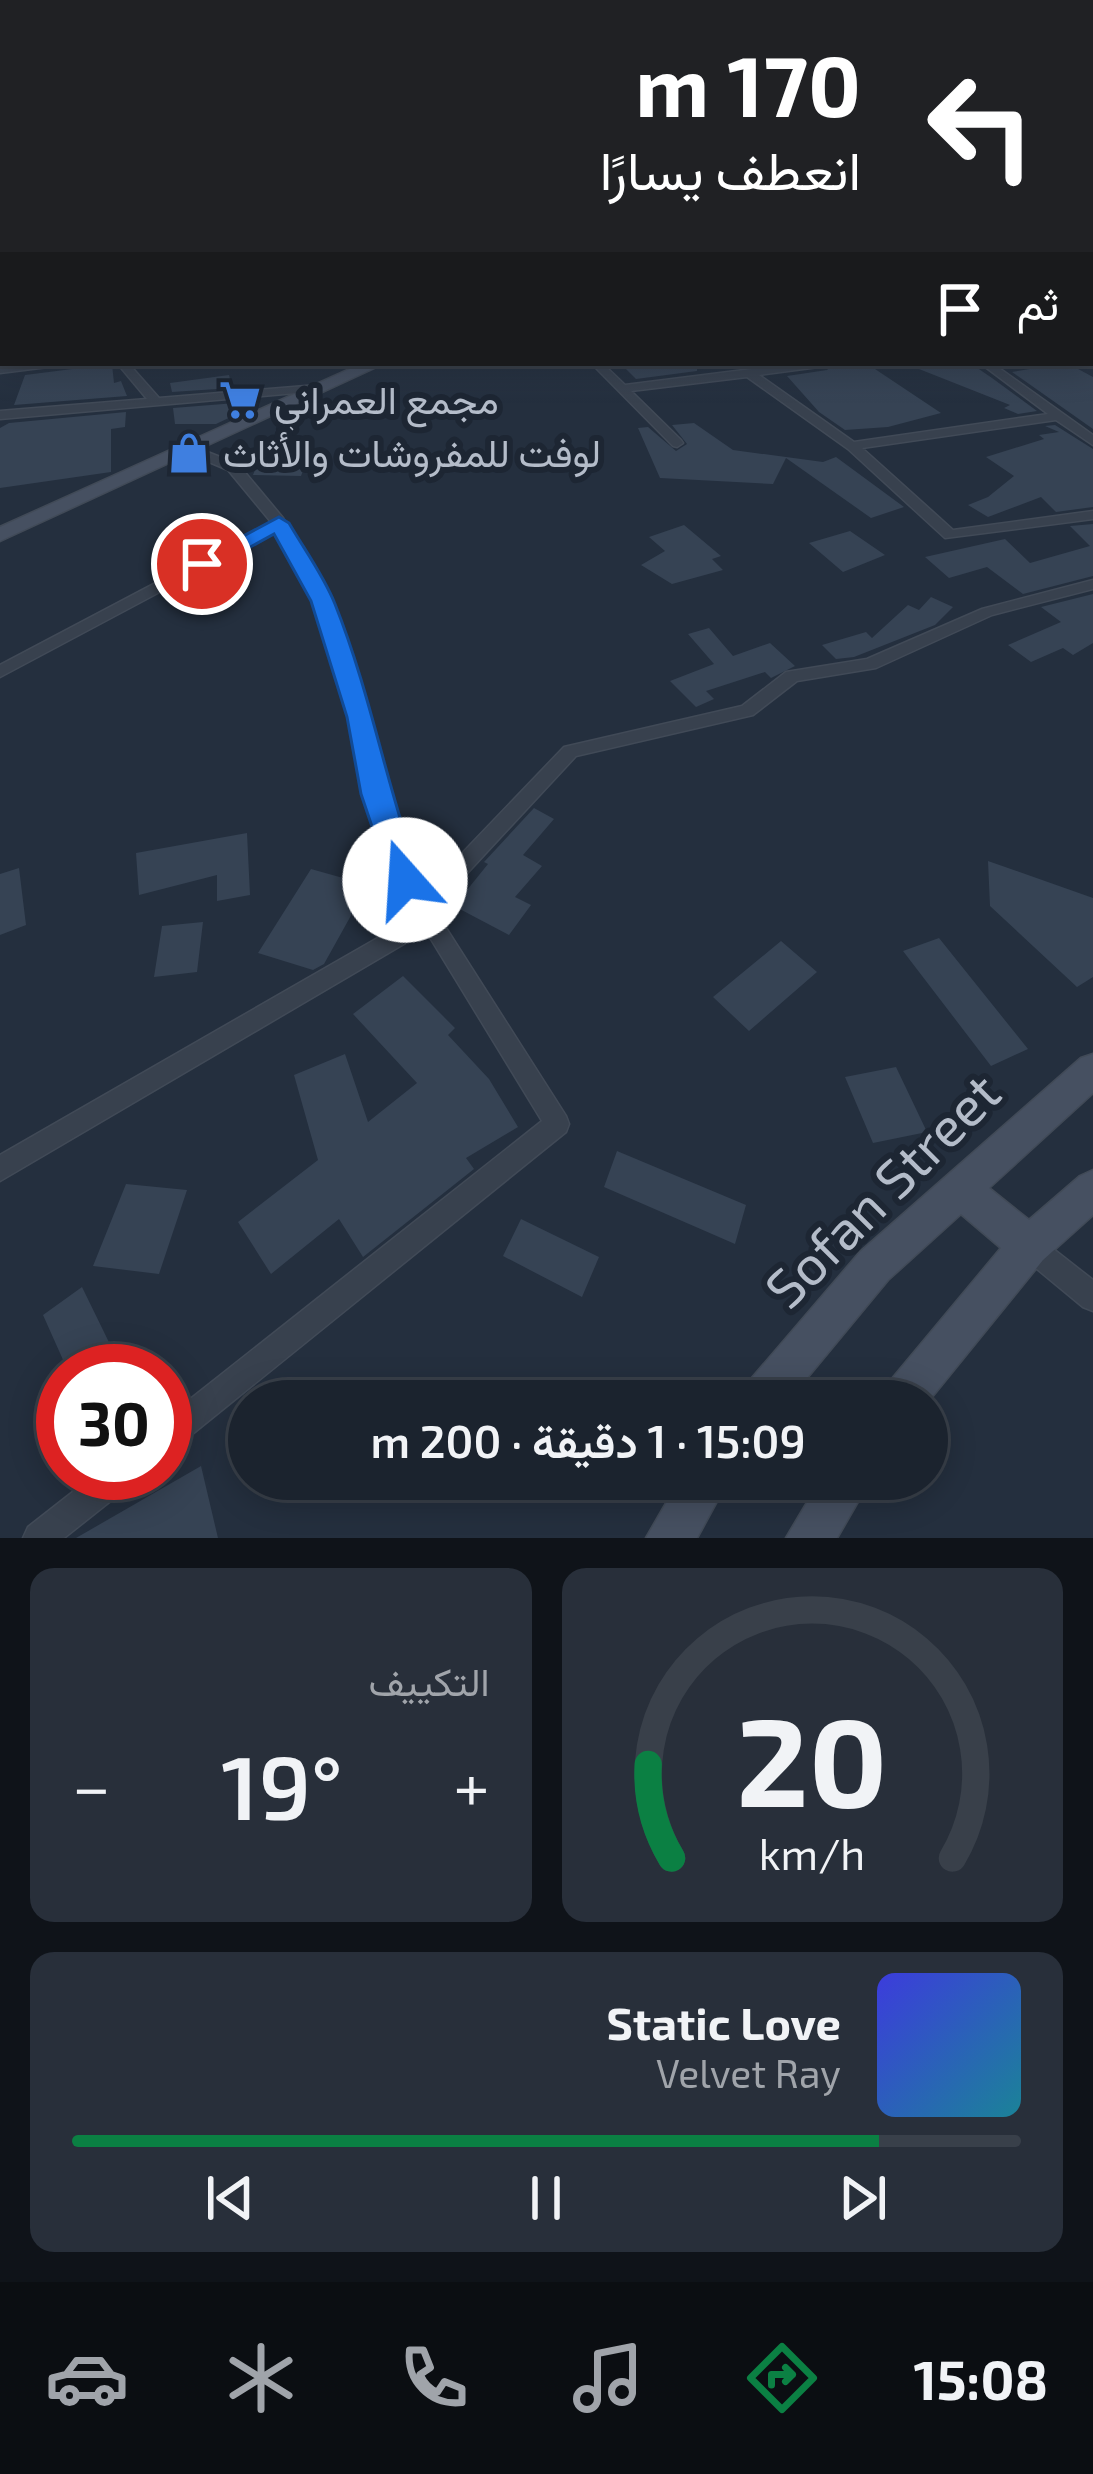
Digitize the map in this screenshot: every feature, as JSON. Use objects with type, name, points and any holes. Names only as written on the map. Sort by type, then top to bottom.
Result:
[{"type":"street","points":[[0,370],[32,366]]},
{"type":"street","points":[[125,366],[156,402]]},
{"type":"street","points":[[0,535],[369,366]]},
{"type":"street","points":[[599,366],[677,443]]},
{"type":"street","points":[[623,389],[803,366]]},
{"type":"street","points":[[989,366],[1093,441]]},
{"type":"street","points":[[749,373],[852,446],[950,535],[1093,515]]},
{"type":"street","points":[[0,415],[318,388]]},
{"type":"street","points":[[852,446],[1056,416]]},
{"type":"street","points":[[188,448],[233,467],[279,523],[322,601],[360,717],[375,794],[405,880],[557,1124],[192,1416]]},
{"type":"street","points":[[0,672],[279,523]]},
{"type":"street","points":[[0,1169],[426,914],[570,751],[747,711],[792,676],[870,664],[987,612],[1093,584]]},
{"type":"street","name":"Sofan Street","points":[[778,1380],[874,1266],[1093,1070]]},
{"type":"street","points":[[961,1188],[1093,1297]]},
{"type":"street","points":[[918,1380],[1029,1246],[1093,1189]]},
{"type":"street","points":[[39,1538],[87,1500]]},
{"type":"street","points":[[670,1538],[693,1500]]},
{"type":"street","points":[[810,1538],[834,1500]]},
{"type":"building","points":[[112,366],[114,383],[121,381],[127,396],[14,405],[25,375]]},
{"type":"building","points":[[623,366],[697,366],[697,371],[636,379]]},
{"type":"building","points":[[870,366],[941,413],[888,427],[845,430],[819,412],[787,376]]},
{"type":"building","points":[[974,366],[1037,411],[1018,414],[1004,408],[1010,405],[919,369]]},
{"type":"building","points":[[1073,366],[1093,377],[1093,429],[1012,372]]},
{"type":"building","points":[[229,375],[232,388],[172,392],[170,383]]},
{"type":"building","points":[[258,404],[216,424],[175,424],[173,408]]},
{"type":"building","points":[[126,412],[125,427],[111,429],[111,472],[0,488],[0,428],[9,423]]},
{"type":"building","points":[[694,423],[733,450],[823,462],[836,457],[904,507],[871,518],[786,458],[773,484],[660,478],[638,428],[648,427],[676,451],[687,444],[672,425]]},
{"type":"building","points":[[1055,425],[1093,449],[1093,507],[1056,512],[1041,497],[988,517],[968,505],[988,497],[1014,476],[986,457],[1044,439],[1039,435],[1059,432],[1045,426]]},
{"type":"building","points":[[265,444],[312,446],[301,476],[253,475]]},
{"type":"building","points":[[1093,524],[1093,576],[1023,594],[987,567],[949,578],[925,557],[1005,539],[1030,563],[1090,546],[1070,526]]},
{"type":"building","points":[[684,525],[721,556],[712,559],[723,570],[672,584],[641,565],[665,551],[649,537]]},
{"type":"building","points":[[850,531],[885,555],[843,572],[809,543]]},
{"type":"building","points":[[1093,594],[1093,643],[1073,655],[1063,648],[1031,662],[1008,645],[1061,622],[1041,607]]},
{"type":"building","points":[[931,597],[953,607],[935,625],[854,657],[836,659],[822,645],[866,632],[872,638],[908,605],[919,610]]},
{"type":"building","points":[[709,628],[733,656],[770,643],[795,666],[771,678],[765,672],[706,691],[714,699],[696,707],[670,681],[714,664],[688,634]]},
{"type":"building","points":[[534,808],[554,819],[523,855],[542,866],[515,897],[531,905],[509,935],[454,906],[488,864],[484,862]]},
{"type":"building","points":[[247,833],[250,895],[217,901],[217,875],[139,895],[136,853]]},
{"type":"building","points":[[988,861],[1093,898],[1093,977],[1077,987],[990,906]]},
{"type":"building","points":[[19,868],[26,925],[0,935],[0,874]]},
{"type":"building","points":[[311,869],[368,885],[324,964],[313,970],[258,953]]},
{"type":"building","points":[[203,922],[197,972],[154,977],[162,926]]},
{"type":"building","points":[[939,938],[1028,1049],[991,1066],[903,951]]},
{"type":"building","points":[[781,941],[817,972],[749,1031],[713,997]]},
{"type":"building","points":[[403,976],[455,1028],[448,1035],[489,1079],[518,1127],[466,1158],[474,1169],[363,1257],[339,1219],[271,1274],[238,1222],[318,1160],[294,1075],[345,1054],[368,1122],[417,1083],[353,1014]]},
{"type":"building","points":[[896,1067],[927,1132],[873,1143],[845,1077]]},
{"type":"building","points":[[617,1151],[746,1205],[735,1244],[604,1187]]},
{"type":"building","points":[[126,1184],[187,1190],[159,1274],[93,1266]]},
{"type":"building","points":[[521,1219],[599,1257],[582,1297],[503,1256]]},
{"type":"building","points":[[82,1287],[110,1344],[56,1344],[43,1315]]},
{"type":"building","points":[[201,1466],[218,1538],[76,1538],[142,1500],[192,1500],[192,1471]]},
{"type":"place","name":"مجمع العمراني","points":[[240,400]]},
{"type":"place","name":"لوفت للمفروشات والأثاث","points":[[189,453]]},
{"type":"route","points":[[202,564],[279,523],[322,601],[360,717],[375,794],[405,880]]}]
